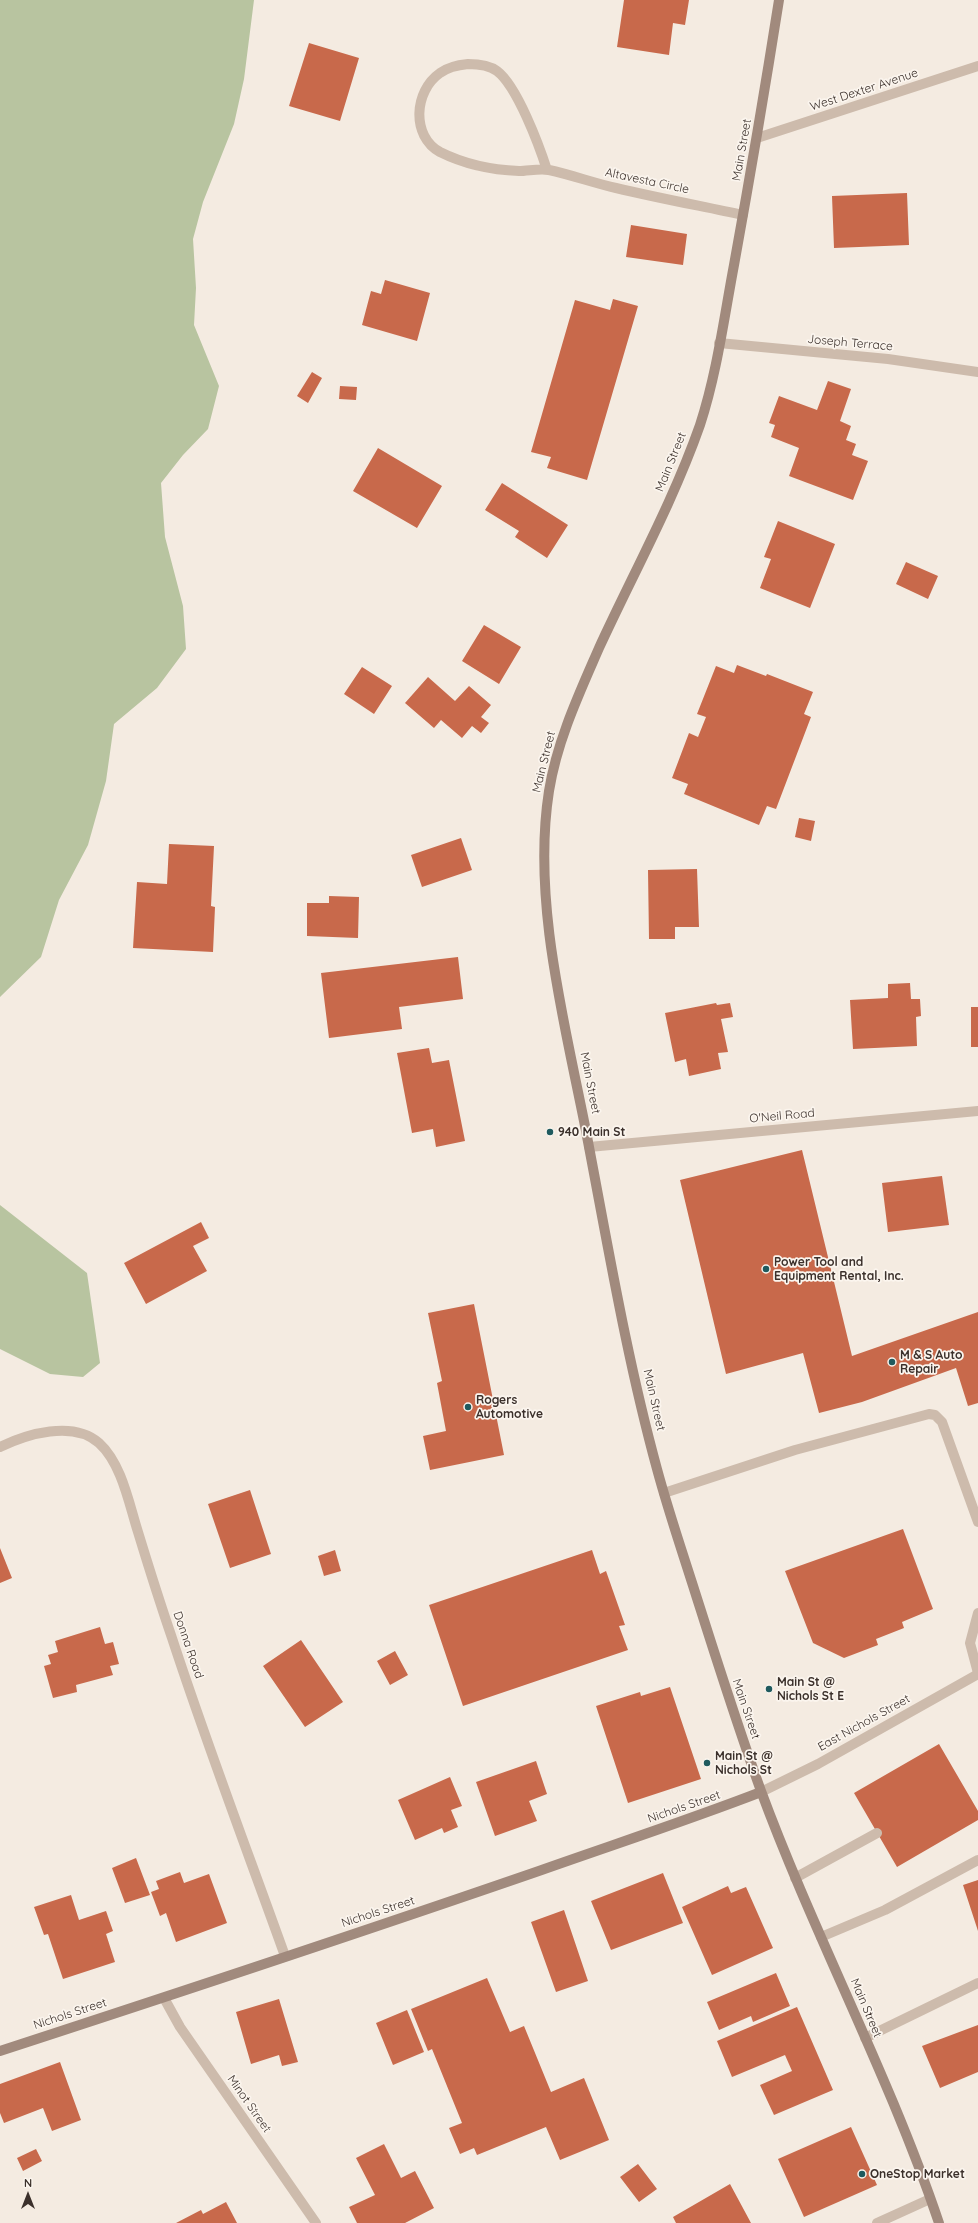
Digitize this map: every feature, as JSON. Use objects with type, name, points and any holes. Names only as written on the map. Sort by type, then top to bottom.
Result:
[{"type":"main road","name":"Main Street","points":[[779,0],[757,138],[708,397],[688,456],[575,704],[558,753],[548,795],[546,866],[552,952],[589,1147],[633,1364],[664,1493],[725,1688],[761,1792],[795,1878],[907,2136],[939,2223]]},
{"type":"main road","name":"Nichols Street","points":[[0,2051],[164,1998],[285,1956],[462,1898],[761,1792]]},
{"type":"street","name":"Altavesta Circle","points":[[547,170],[518,100],[508,82],[497,71],[476,64],[458,66],[440,72],[427,86],[420,108],[419,122],[427,140],[439,151],[462,161],[497,169],[530,171],[547,170],[617,188],[743,214]]},
{"type":"street","name":"West Dexter Avenue","points":[[757,138],[978,66]]},
{"type":"street","name":"Joseph Terrace","points":[[719,343],[888,360],[978,372]]},
{"type":"street","name":"O'Neil Road","points":[[589,1147],[978,1111]]},
{"type":"street","points":[[664,1493],[795,1450],[929,1414],[935,1415],[942,1422],[978,1522]]},
{"type":"street","name":"Donna Road","points":[[0,1447],[26,1436],[58,1431],[89,1436],[99,1443],[108,1453],[125,1493],[172,1640],[285,1956]]},
{"type":"street","points":[[978,1613],[970,1643],[978,1674]]},
{"type":"street","name":"East Nichols Street","points":[[761,1792],[818,1764],[978,1674]]},
{"type":"street","points":[[795,1878],[877,1833]]},
{"type":"street","points":[[821,1937],[885,1910],[978,1860]]},
{"type":"street","points":[[865,2038],[978,1983]]},
{"type":"street","name":"Minot Street","points":[[164,1998],[180,2027],[316,2223]]},
{"type":"street","points":[[877,2223],[930,2199]]},
{"type":"green space","points":[[0,0],[254,0],[244,79],[234,124],[203,202],[193,239],[196,288],[194,325],[219,386],[208,429],[183,455],[161,483],[165,537],[183,606],[186,649],[157,688],[114,724],[106,781],[88,845],[59,900],[41,957],[0,997]]},
{"type":"green space","points":[[0,1205],[87,1273],[100,1363],[83,1377],[50,1374],[0,1349]]},
{"type":"building","points":[[624,0],[689,0],[685,25],[673,23],[669,55],[617,47]]},
{"type":"building","points":[[309,43],[359,58],[340,121],[289,106]]},
{"type":"building","points":[[907,193],[909,245],[834,248],[832,196]]},
{"type":"building","points":[[631,225],[687,234],[683,265],[626,257]]},
{"type":"building","points":[[385,280],[430,293],[417,341],[362,325],[371,291],[381,294]]},
{"type":"building","points":[[613,299],[638,306],[587,480],[547,468],[551,457],[531,452],[575,300],[610,310]]},
{"type":"building","points":[[312,372],[322,378],[308,403],[297,396]]},
{"type":"building","points":[[828,381],[851,389],[840,421],[851,426],[846,440],[856,444],[852,455],[868,461],[853,500],[789,476],[799,448],[771,437],[775,425],[769,423],[779,396],[817,410]]},
{"type":"building","points":[[340,386],[357,387],[356,400],[339,399]]},
{"type":"building","points":[[378,448],[442,486],[417,528],[353,491]]},
{"type":"building","points":[[502,483],[568,525],[547,558],[515,537],[519,531],[485,510]]},
{"type":"building","points":[[778,521],[835,544],[810,608],[760,588],[771,559],[764,557]]},
{"type":"building","points":[[906,562],[938,576],[928,599],[896,584]]},
{"type":"building","points":[[484,625],[521,647],[499,684],[462,661]]},
{"type":"building","points":[[737,665],[766,676],[767,674],[813,692],[804,714],[811,717],[776,809],[767,806],[759,825],[684,794],[688,784],[672,778],[689,733],[698,737],[706,717],[697,714],[716,666],[734,673]]},
{"type":"building","points":[[362,667],[392,686],[374,714],[344,694]]},
{"type":"building","points":[[428,677],[455,701],[469,686],[491,705],[481,717],[489,723],[481,733],[472,726],[462,738],[441,720],[434,728],[405,703]]},
{"type":"building","points":[[799,818],[815,821],[811,841],[795,837]]},
{"type":"building","points":[[461,838],[472,870],[422,887],[411,855]]},
{"type":"building","points":[[169,844],[214,846],[211,906],[215,907],[213,952],[133,948],[137,882],[167,884]]},
{"type":"building","points":[[697,869],[699,927],[675,927],[675,939],[649,939],[648,870]]},
{"type":"building","points":[[329,896],[359,897],[358,938],[307,936],[307,903],[329,903]]},
{"type":"building","points":[[458,957],[463,999],[399,1007],[402,1029],[329,1038],[321,973]]},
{"type":"building","points":[[910,983],[911,999],[920,999],[921,1016],[916,1017],[917,1046],[853,1049],[850,1000],[888,998],[888,984]]},
{"type":"building","points":[[716,1003],[717,1005],[730,1003],[733,1017],[721,1019],[728,1052],[718,1053],[721,1069],[689,1076],[686,1059],[675,1062],[665,1013]]},
{"type":"building","points":[[971,1007],[978,1007],[978,1047],[971,1047]]},
{"type":"building","points":[[429,1048],[432,1063],[449,1060],[465,1141],[436,1147],[433,1129],[412,1133],[397,1053]]},
{"type":"building","name":"Power Tool and Equipment Rental, Inc.","points":[[802,1150],[852,1356],[978,1312],[978,1403],[968,1406],[956,1368],[862,1402],[819,1413],[803,1353],[726,1374],[680,1180]]},
{"type":"building","points":[[942,1176],[949,1225],[888,1232],[882,1183]]},
{"type":"building","points":[[201,1222],[209,1238],[193,1246],[207,1271],[146,1304],[124,1263]]},
{"type":"building","name":"Rogers Automotive","points":[[474,1304],[504,1455],[430,1470],[423,1436],[446,1431],[437,1383],[442,1381],[428,1313]]},
{"type":"building","points":[[250,1490],[271,1554],[230,1568],[208,1504]]},
{"type":"building","points":[[903,1529],[933,1609],[902,1622],[904,1628],[876,1639],[878,1645],[844,1658],[813,1643],[785,1571]]},
{"type":"building","points":[[0,1548],[12,1578],[0,1583]]},
{"type":"building","points":[[335,1550],[341,1571],[324,1576],[318,1556]]},
{"type":"building","points":[[592,1550],[600,1574],[606,1571],[625,1625],[619,1626],[628,1650],[463,1706],[429,1605]]},
{"type":"building","points":[[100,1627],[105,1644],[113,1642],[119,1664],[110,1666],[113,1675],[76,1685],[77,1692],[53,1698],[44,1666],[51,1664],[48,1655],[58,1652],[55,1641]]},
{"type":"building","points":[[301,1640],[343,1702],[305,1727],[263,1666]]},
{"type":"building","points":[[395,1651],[408,1675],[390,1685],[377,1661]]},
{"type":"building","points":[[670,1687],[701,1779],[628,1803],[596,1706],[640,1692],[641,1696]]},
{"type":"building","points":[[939,1744],[978,1811],[978,1820],[897,1867],[854,1793]]},
{"type":"building","points":[[536,1761],[547,1794],[529,1801],[537,1821],[495,1836],[476,1782]]},
{"type":"building","points":[[450,1777],[462,1806],[451,1810],[458,1827],[444,1833],[442,1828],[415,1840],[398,1800]]},
{"type":"building","points":[[136,1858],[150,1895],[125,1903],[112,1868]]},
{"type":"building","points":[[180,1872],[184,1883],[209,1874],[227,1923],[176,1942],[166,1913],[160,1916],[151,1892],[159,1889],[156,1881]]},
{"type":"building","points":[[663,1873],[683,1923],[611,1950],[591,1901]]},
{"type":"building","points":[[978,1880],[978,1931],[963,1885]]},
{"type":"building","points":[[728,1886],[731,1893],[746,1887],[773,1948],[712,1975],[682,1907]]},
{"type":"building","points":[[71,1895],[79,1920],[106,1911],[113,1931],[106,1934],[115,1962],[63,1979],[48,1934],[44,1935],[34,1907]]},
{"type":"building","points":[[564,1910],[588,1981],[556,1992],[531,1922]]},
{"type":"building","points":[[776,1973],[790,2006],[753,2022],[751,2016],[719,2030],[707,2002]]},
{"type":"building","points":[[487,1978],[510,2032],[524,2026],[551,2092],[584,2078],[609,2140],[560,2160],[546,2127],[477,2155],[474,2148],[460,2154],[449,2128],[462,2123],[432,2049],[428,2051],[411,2009]]},
{"type":"building","points":[[279,1999],[298,2062],[282,2066],[279,2055],[251,2064],[236,2012]]},
{"type":"building","points":[[797,2007],[833,2090],[774,2115],[760,2085],[792,2071],[785,2055],[732,2077],[717,2041]]},
{"type":"building","points":[[407,2010],[424,2052],[393,2065],[376,2023]]},
{"type":"building","points":[[978,2025],[978,2072],[940,2088],[922,2046]]},
{"type":"building","points":[[60,2062],[81,2120],[52,2131],[43,2108],[4,2123],[0,2113],[0,2084]]},
{"type":"building","points":[[851,2127],[877,2185],[804,2217],[778,2159]]},
{"type":"building","points":[[384,2144],[401,2178],[415,2171],[434,2208],[405,2223],[357,2223],[349,2207],[375,2195],[356,2158]]},
{"type":"building","points":[[36,2149],[42,2161],[23,2171],[17,2158]]},
{"type":"building","points":[[638,2164],[657,2189],[639,2202],[620,2177]]},
{"type":"building","points":[[730,2184],[751,2223],[676,2223],[673,2217]]},
{"type":"building","points":[[226,2202],[237,2223],[176,2223],[201,2210],[203,2214]]},
{"type":"place","name":"940 Main St","points":[[550,1132]]},
{"type":"place","name":"Power Tool and Equipment Rental, Inc.","points":[[766,1269]]},
{"type":"place","name":"M & S Auto Repair","points":[[892,1362]]},
{"type":"place","name":"Rogers Automotive","points":[[468,1407]]},
{"type":"place","name":"Main St @ Nichols St E","points":[[769,1689]]},
{"type":"place","name":"Main St @ Nichols St","points":[[707,1763]]},
{"type":"place","name":"OneStop Market","points":[[862,2174]]}]
